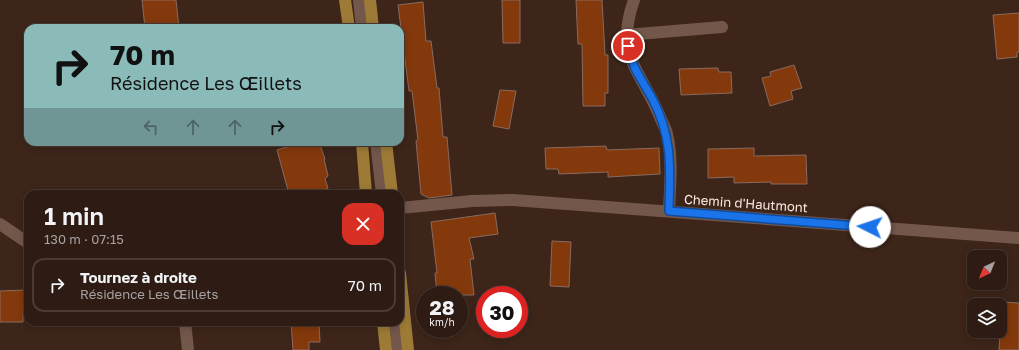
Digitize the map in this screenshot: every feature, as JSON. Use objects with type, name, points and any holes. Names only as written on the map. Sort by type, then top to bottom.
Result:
[{"type":"main road","points":[[345,0],[348,24]]},
{"type":"main road","points":[[370,0],[373,24]]},
{"type":"main road","points":[[362,146],[366,190]]},
{"type":"main road","points":[[386,146],[392,190]]},
{"type":"main road","points":[[404,312],[408,350]]},
{"type":"main road","points":[[383,326],[386,350]]},
{"type":"street","points":[[358,0],[361,24]]},
{"type":"street","points":[[634,0],[629,15],[626,35],[629,56],[640,79],[653,100],[667,134],[670,164],[669,211]]},
{"type":"street","points":[[626,35],[722,27]]},
{"type":"street","points":[[376,146],[382,190]]},
{"type":"street","name":"Chemin d'Hautmont","points":[[404,208],[472,200],[513,200],[1019,238]]},
{"type":"street","points":[[0,224],[24,240]]},
{"type":"street","points":[[185,326],[188,350]]},
{"type":"street","points":[[395,326],[398,350]]},
{"type":"building","points":[[142,0],[176,0],[179,24],[145,24]]},
{"type":"building","points":[[502,0],[520,0],[520,43],[503,43]]},
{"type":"building","points":[[576,0],[602,0],[605,55],[608,55],[608,93],[605,93],[605,106],[583,106],[582,44],[578,44]]},
{"type":"building","points":[[423,2],[426,41],[431,41],[437,88],[439,88],[443,137],[447,137],[452,195],[429,198],[421,194],[416,141],[418,140],[412,91],[409,91],[404,52],[404,24],[400,24],[398,5]]},
{"type":"building","points":[[1019,13],[1019,52],[1017,52],[1017,57],[997,59],[993,15]]},
{"type":"building","points":[[794,65],[802,88],[791,91],[793,99],[770,106],[762,78],[771,76],[770,72]]},
{"type":"building","points":[[718,68],[719,72],[731,72],[732,93],[681,95],[679,69]]},
{"type":"building","points":[[500,90],[516,91],[509,129],[493,126]]},
{"type":"building","points":[[290,146],[320,146],[325,159],[328,176],[325,179],[328,188],[324,190],[288,190],[277,150]]},
{"type":"building","points":[[606,146],[607,150],[659,148],[660,174],[608,177],[608,172],[559,174],[558,169],[546,169],[545,148]]},
{"type":"building","points":[[754,148],[754,156],[806,155],[807,184],[771,184],[771,182],[734,183],[734,177],[708,178],[708,149]]},
{"type":"building","points":[[495,213],[498,234],[469,238],[474,259],[470,259],[474,295],[468,295],[468,286],[436,286],[435,273],[437,273],[431,222]]},
{"type":"building","points":[[552,241],[571,242],[569,287],[550,286]]},
{"type":"building","points":[[24,290],[23,322],[0,322],[0,291]]},
{"type":"building","points":[[1007,302],[1019,303],[1019,350],[999,350],[1000,338],[1007,338]]},
{"type":"building","points":[[291,326],[319,326],[320,342],[309,342],[309,350],[293,350]]},
{"type":"route","points":[[628,46],[629,56],[640,79],[653,100],[667,134],[670,164],[669,211],[870,227]]}]
